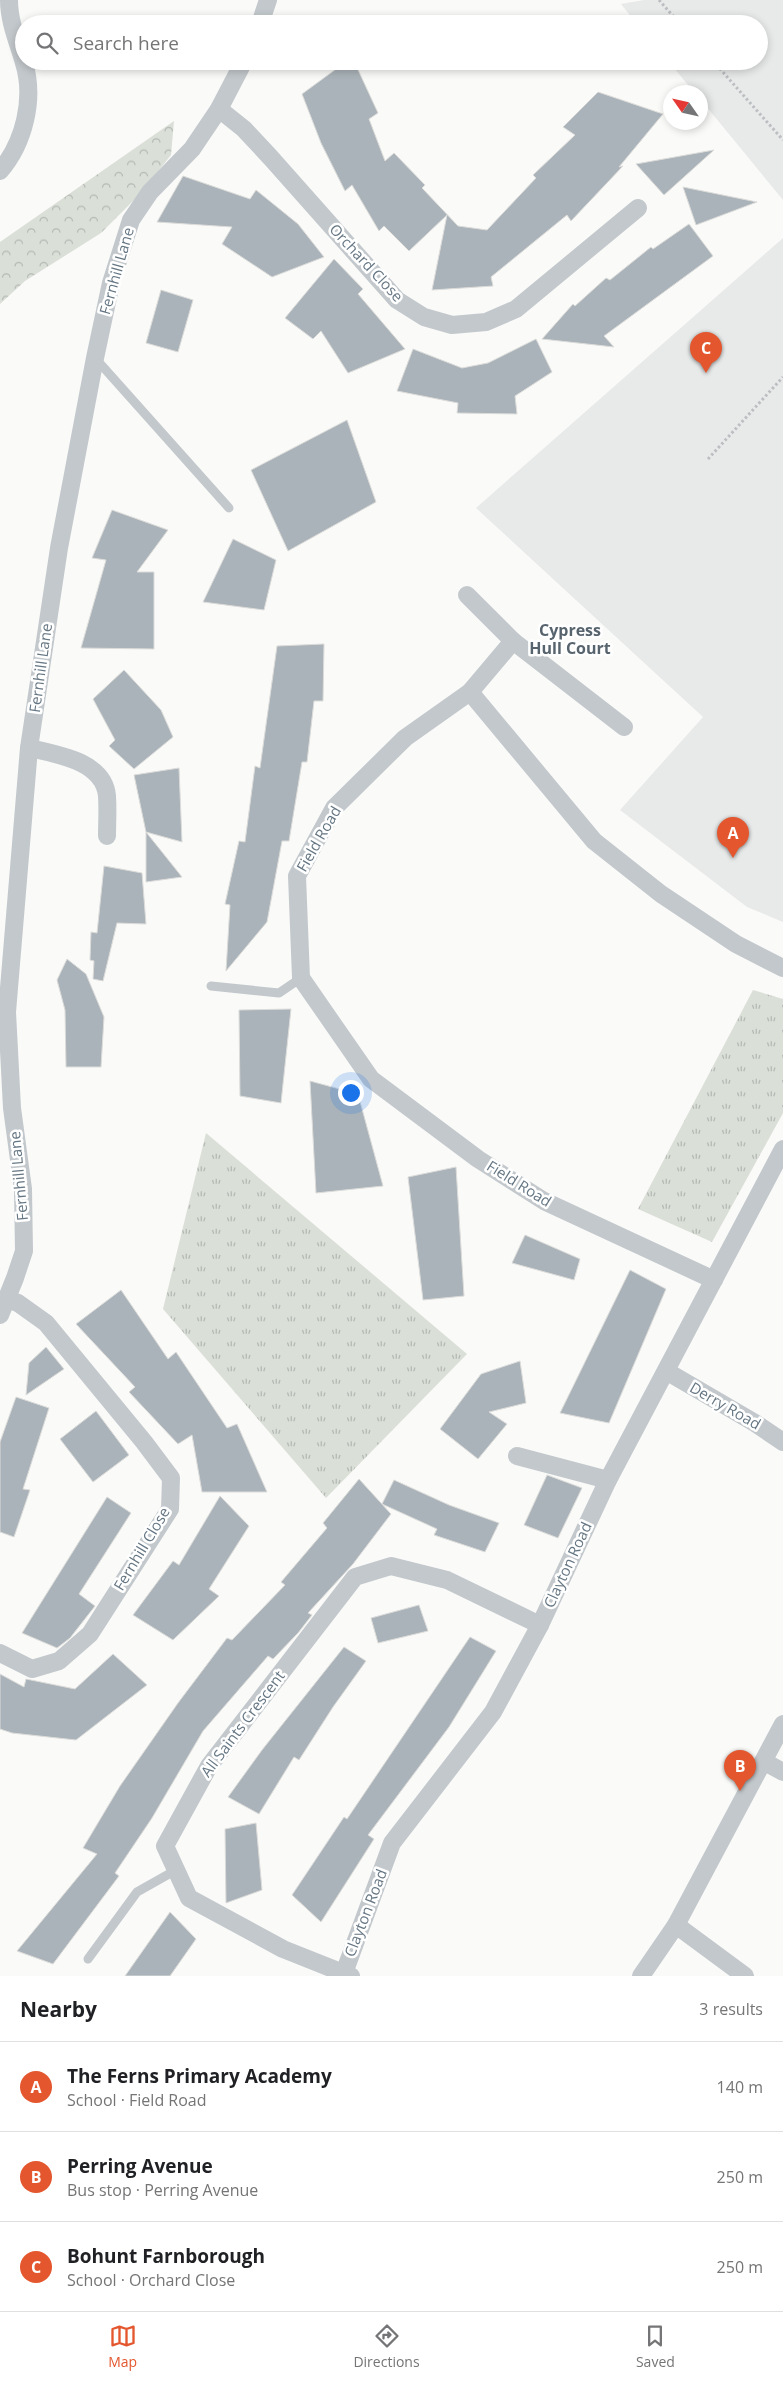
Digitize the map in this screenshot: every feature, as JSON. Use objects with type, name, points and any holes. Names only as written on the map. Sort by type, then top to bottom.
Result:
[{"type":"street","points":[[9,0],[15,34]]},
{"type":"street","points":[[263,15],[268,0]]},
{"type":"street","points":[[0,171],[20,139],[27,116],[25,70]]},
{"type":"street","name":"Fernhill Lane","points":[[3,1307],[24,1251],[23,1189],[12,1108],[7,1012],[29,748],[58,548],[111,283],[131,220],[150,192],[192,149],[219,109],[239,70]]},
{"type":"street","name":"Orchard Close","points":[[219,109],[244,129],[398,300],[424,317],[452,325],[486,322],[516,309],[638,208]]},
{"type":"street","points":[[466,595],[514,641],[624,727]]},
{"type":"street","name":"Field Road","points":[[514,641],[470,692],[405,738],[334,808],[297,876],[301,978],[371,1079],[478,1159],[544,1201],[714,1280]]},
{"type":"street","points":[[470,692],[594,841],[661,894],[727,938],[783,968]]},
{"type":"street","points":[[29,748],[69,757],[96,772],[107,794],[107,836]]},
{"type":"street","name":"Clayton Road","points":[[347,1974],[392,1844],[493,1712],[540,1625],[608,1480],[783,1149]]},
{"type":"street","name":"Fernhill Close","points":[[0,1653],[32,1669],[59,1661],[90,1634],[170,1509],[171,1478],[46,1323],[18,1303],[3,1307]]},
{"type":"street","name":"Derry Road","points":[[666,1371],[756,1423],[783,1442]]},
{"type":"street","points":[[517,1456],[608,1480]]},
{"type":"street","name":"All Saints Crescent","points":[[347,1974],[283,1949],[189,1898],[165,1846],[209,1766],[355,1577],[392,1566],[447,1580],[540,1625]]},
{"type":"street","points":[[642,1976],[676,1924],[783,1724]]},
{"type":"street","points":[[764,1762],[783,1772]]},
{"type":"street","points":[[676,1924],[745,1976]]},
{"type":"lane","points":[[95,358],[229,508]]},
{"type":"lane","points":[[211,986],[279,993],[301,978]]},
{"type":"lane","points":[[88,1959],[137,1892],[176,1870]]},
{"type":"path","points":[[659,0],[672,15]]},
{"type":"path","points":[[721,70],[783,140]]},
{"type":"path","points":[[708,459],[783,377]]},
{"type":"shaded area","points":[[644,0],[783,0],[783,200],[708,109],[708,85],[688,85],[676,70],[768,70],[768,15],[630,15],[621,4]]},
{"type":"shaded area","points":[[783,238],[783,922],[747,907],[620,810],[703,717],[476,508]]},
{"type":"green space","points":[[174,121],[171,155],[139,195],[101,233],[25,281],[0,304],[0,242]]},
{"type":"green space","points":[[753,990],[783,999],[783,1113],[712,1242],[638,1209]]},
{"type":"green space","points":[[206,1133],[467,1354],[326,1498],[163,1309]]},
{"type":"building","points":[[335,70],[358,70],[378,113],[369,119],[385,161],[394,153],[425,185],[422,188],[458,226],[487,230],[536,178],[533,175],[575,135],[563,127],[598,92],[663,114],[619,167],[623,166],[571,221],[567,215],[491,277],[493,286],[432,290],[447,215],[409,251],[384,226],[379,231],[352,185],[345,191],[321,143],[302,94]]},
{"type":"building","points":[[714,150],[664,195],[636,164]]},
{"type":"building","points":[[183,176],[250,199],[256,190],[298,224],[324,257],[272,277],[222,244],[232,227],[157,222]]},
{"type":"building","points":[[683,187],[757,202],[696,225]]},
{"type":"building","points":[[689,224],[713,256],[604,336],[614,347],[542,339],[573,304],[575,306],[606,278],[610,280],[651,247],[653,249]]},
{"type":"building","points":[[334,259],[363,289],[358,294],[405,349],[348,373],[321,331],[313,339],[285,318]]},
{"type":"building","points":[[161,290],[193,300],[178,352],[146,343]]},
{"type":"building","points":[[536,339],[552,372],[515,396],[517,414],[457,413],[458,403],[397,391],[413,349],[462,368],[488,363]]},
{"type":"building","points":[[347,420],[376,502],[288,551],[251,470]]},
{"type":"building","points":[[112,510],[168,530],[137,572],[154,572],[154,649],[81,648],[106,560],[92,558]]},
{"type":"building","points":[[233,539],[276,560],[264,610],[203,602]]},
{"type":"building","points":[[324,644],[323,701],[314,701],[307,762],[302,762],[289,841],[282,841],[267,922],[226,971],[230,905],[225,904],[239,841],[245,842],[255,766],[260,768],[277,646]]},
{"type":"building","points":[[124,670],[161,710],[173,737],[134,769],[109,746],[115,740],[93,699]]},
{"type":"building","points":[[179,768],[182,842],[146,832],[134,775]]},
{"type":"building","points":[[146,832],[182,877],[146,882]]},
{"type":"building","points":[[104,866],[142,873],[146,924],[117,923],[103,981],[93,979],[94,961],[90,960],[91,932],[97,933]]},
{"type":"building","points":[[67,959],[86,974],[104,1017],[101,1067],[66,1067],[65,1010],[57,980]]},
{"type":"building","points":[[291,1009],[281,1103],[240,1096],[239,1010]]},
{"type":"building","points":[[310,1081],[358,1094],[383,1186],[316,1193]]},
{"type":"building","points":[[456,1167],[464,1296],[423,1300],[408,1177]]},
{"type":"building","points":[[525,1235],[580,1259],[574,1280],[512,1263]]},
{"type":"building","points":[[630,1270],[666,1289],[609,1423],[560,1413]]},
{"type":"building","points":[[121,1290],[168,1359],[176,1352],[227,1428],[237,1424],[267,1492],[202,1492],[192,1435],[178,1444],[129,1392],[135,1387],[76,1324]]},
{"type":"building","points":[[46,1347],[64,1369],[26,1395],[29,1363]]},
{"type":"building","points":[[520,1361],[526,1403],[489,1412],[507,1424],[478,1459],[440,1429],[481,1374]]},
{"type":"building","points":[[16,1397],[49,1408],[23,1489],[30,1490],[14,1537],[0,1532],[0,1442]]},
{"type":"building","points":[[96,1411],[129,1455],[93,1482],[60,1439]]},
{"type":"building","points":[[547,1475],[582,1488],[558,1538],[524,1525]]},
{"type":"building","points":[[359,1479],[391,1514],[353,1564],[308,1613],[312,1615],[298,1633],[273,1659],[268,1656],[203,1731],[152,1818],[115,1873],[119,1876],[53,1964],[17,1951],[97,1854],[83,1848],[120,1786],[178,1703],[227,1638],[232,1640],[285,1585],[281,1582],[327,1528],[323,1523]]},
{"type":"building","points":[[394,1480],[449,1505],[499,1523],[485,1552],[434,1535],[437,1529],[382,1504]]},
{"type":"building","points":[[220,1496],[249,1526],[209,1589],[219,1596],[173,1640],[133,1615],[173,1561],[179,1565]]},
{"type":"building","points":[[107,1497],[131,1513],[79,1594],[95,1606],[70,1638],[57,1648],[22,1633]]},
{"type":"building","points":[[419,1605],[428,1631],[378,1643],[371,1618]]},
{"type":"building","points":[[470,1637],[496,1651],[449,1727],[368,1835],[374,1839],[321,1922],[292,1895],[344,1817],[347,1819]]},
{"type":"building","points":[[344,1647],[366,1661],[333,1707],[299,1760],[294,1757],[259,1814],[228,1797],[262,1750]]},
{"type":"building","points":[[113,1654],[147,1685],[76,1740],[12,1733],[0,1729],[0,1674],[24,1687],[26,1679],[75,1689]]},
{"type":"building","points":[[256,1823],[262,1890],[226,1903],[225,1829]]},
{"type":"building","points":[[170,1912],[196,1939],[170,1976],[125,1976]]},
{"type":"place","name":"Bohunt Farnborough","points":[[706,373]]},
{"type":"place","name":"The Ferns Primary Academy","points":[[733,858]]},
{"type":"place","name":"Perring Avenue","points":[[740,1791]]},
{"type":"district","name":"Cypress Hull Court","points":[[570,639]]}]
